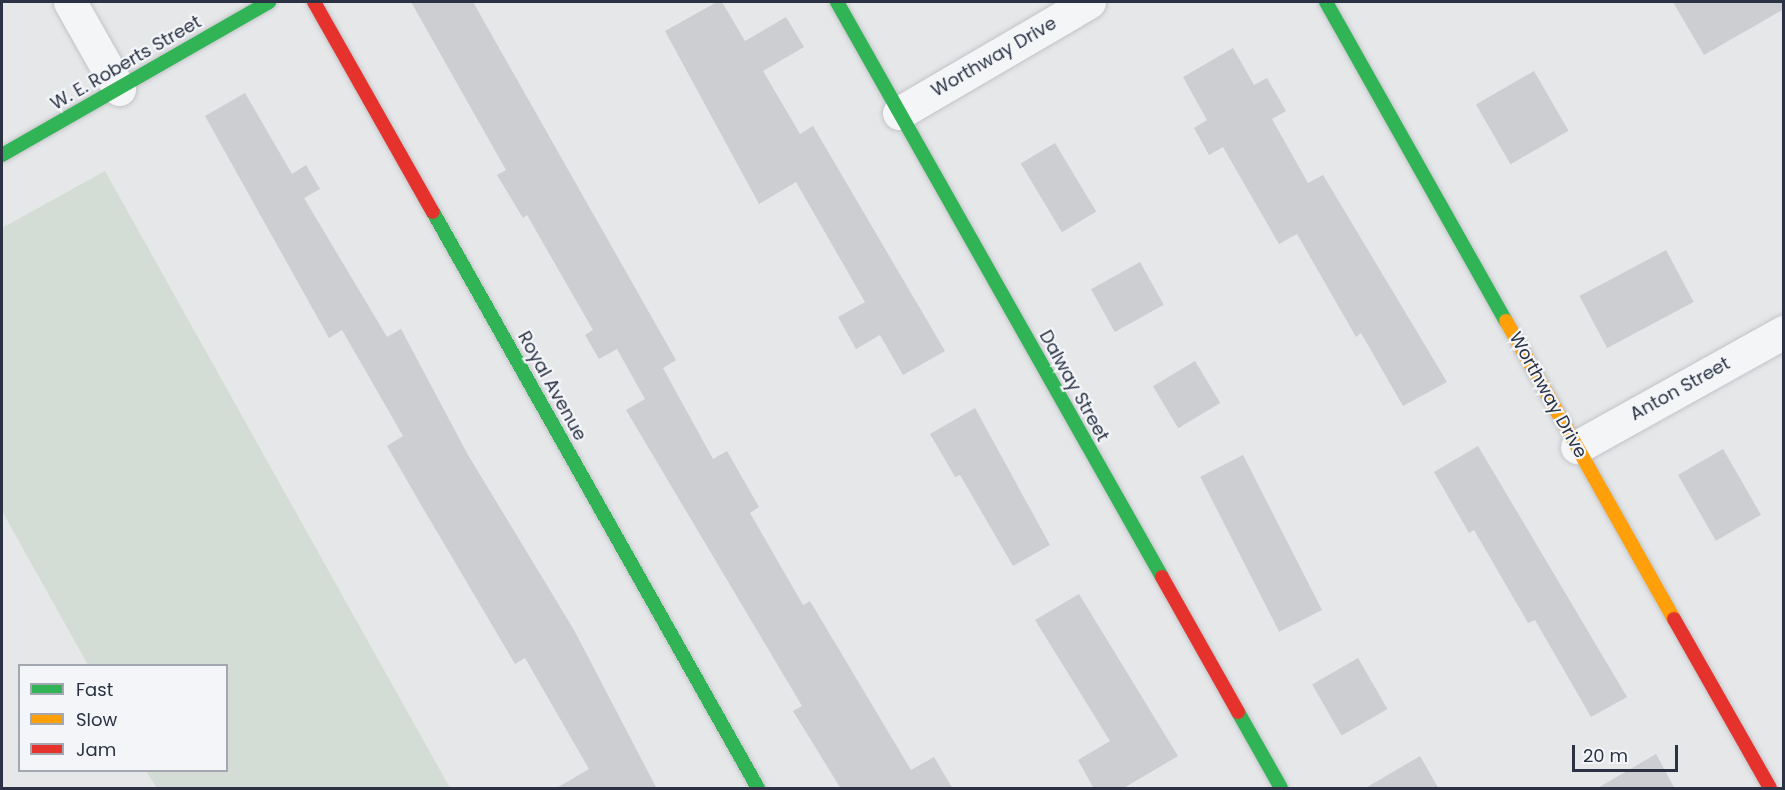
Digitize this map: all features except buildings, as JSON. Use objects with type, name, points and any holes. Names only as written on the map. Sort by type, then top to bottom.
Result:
[{"type":"street","points":[[70,2],[118,89]]},
{"type":"street","name":"W. E. Roberts Street","points":[[2,155],[269,2]]},
{"type":"street","name":"Royal Avenue","points":[[314,2],[758,789]]},
{"type":"street","name":"Dalway Street","points":[[837,2],[1281,789]]},
{"type":"street","name":"Worthway Drive","points":[[899,113],[1089,2]]},
{"type":"street","name":"Worthway Drive","points":[[1326,2],[1770,789]]},
{"type":"street","name":"Anton Street","points":[[1577,447],[1784,332]]},
{"type":"shaded area","points":[[105,171],[450,788],[157,788],[147,772],[228,772],[228,664],[87,664],[2,511],[2,228]]},
{"type":"traffic: fast","points":[[2,155],[269,2]]},
{"type":"traffic: fast","points":[[837,2],[1162,577]]},
{"type":"traffic: fast","points":[[1326,2],[1506,321]]},
{"type":"traffic: fast","points":[[433,212],[758,788]]},
{"type":"traffic: fast","points":[[1238,712],[1281,788]]},
{"type":"traffic: slow","points":[[1506,321],[1674,619]]},
{"type":"traffic: jam","points":[[314,2],[433,212]]},
{"type":"traffic: jam","points":[[1162,577],[1238,712]]},
{"type":"traffic: jam","points":[[1674,619],[1770,788]]}]
